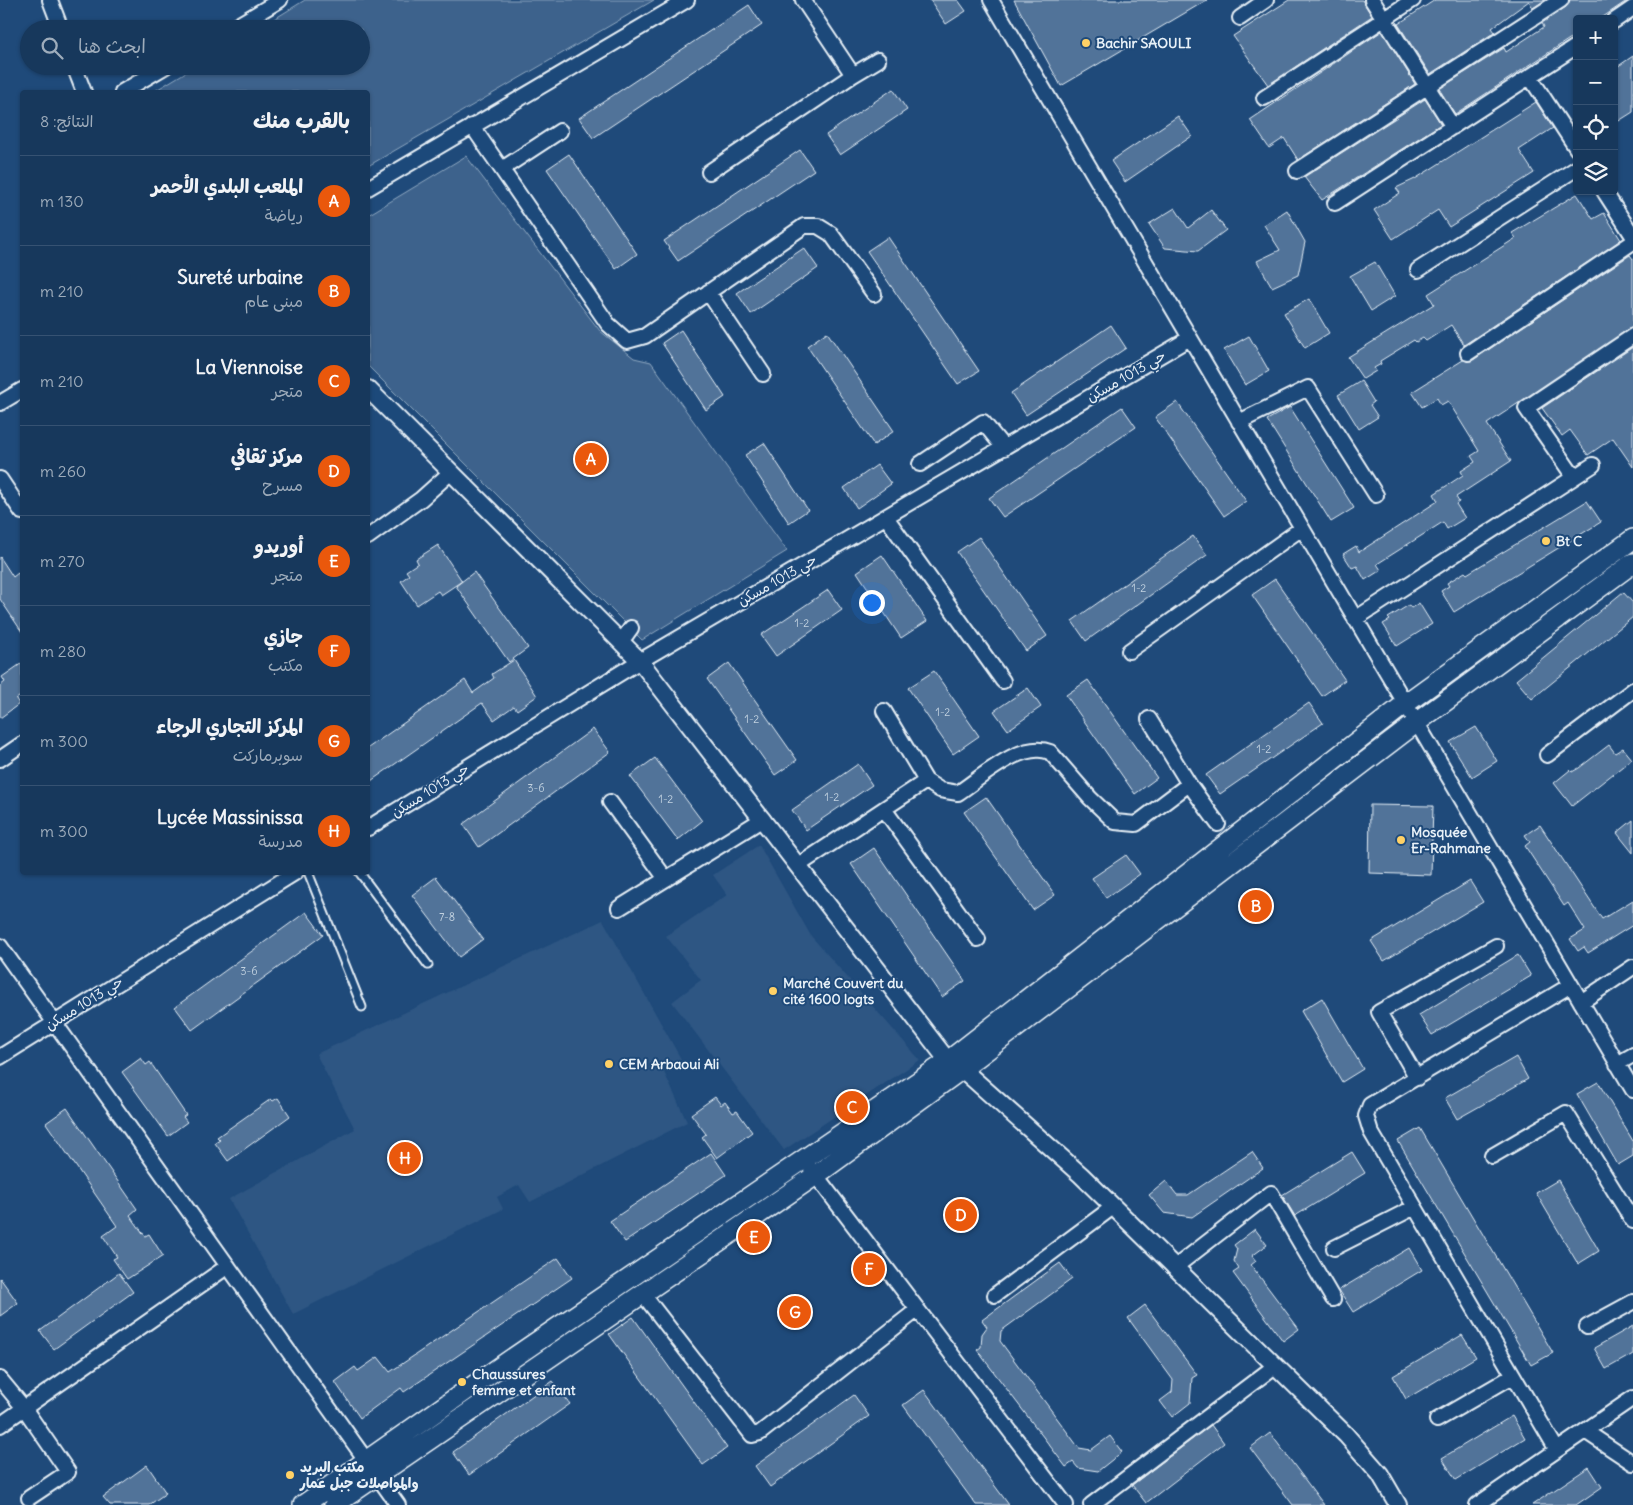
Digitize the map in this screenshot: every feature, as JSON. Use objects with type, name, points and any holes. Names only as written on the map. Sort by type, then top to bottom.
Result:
[{"type":"main road","points":[[303,1505],[372,1468],[642,1293],[816,1175],[1405,704],[1633,539]]},
{"type":"main road","points":[[334,1505],[372,1468],[804,1160],[955,1065],[1633,563]]},
{"type":"street","points":[[50,0],[58,20]]},
{"type":"street","points":[[246,20],[280,0]]},
{"type":"street","points":[[370,187],[688,0]]},
{"type":"street","points":[[803,0],[853,75]]},
{"type":"street","points":[[992,0],[1633,1090]]},
{"type":"street","points":[[1240,18],[1266,0]]},
{"type":"street","points":[[1372,0],[1452,127]]},
{"type":"street","points":[[1264,98],[1413,0]]},
{"type":"street","points":[[1297,171],[1561,0]]},
{"type":"street","points":[[1618,18],[1633,8]]},
{"type":"street","points":[[1335,203],[1573,49]]},
{"type":"street","points":[[708,172],[878,60]]},
{"type":"street","points":[[77,75],[83,90]]},
{"type":"street","points":[[125,90],[151,75]]},
{"type":"street","points":[[1530,77],[1573,143]]},
{"type":"street","points":[[472,126],[608,324],[627,341],[645,336],[804,226],[818,226],[831,234],[874,294]]},
{"type":"street","points":[[502,169],[560,131]]},
{"type":"street","points":[[1418,270],[1573,171]]},
{"type":"street","points":[[1607,195],[1633,236]]},
{"type":"street","points":[[1468,353],[1633,242]]},
{"type":"street","points":[[708,292],[763,374]]},
{"type":"street","points":[[1574,477],[1526,408],[1633,336]]},
{"type":"street","name":"حي 1013 مسكن","points":[[370,827],[640,661],[1190,338]]},
{"type":"street","points":[[1239,422],[1308,388],[1376,495]]},
{"type":"street","points":[[0,403],[20,391]]},
{"type":"street","points":[[370,391],[640,661],[955,1065],[1080,1175],[1346,1435],[1380,1474],[1398,1505]]},
{"type":"street","points":[[920,464],[983,422],[1004,448]]},
{"type":"street","points":[[1355,619],[1593,465]]},
{"type":"street","points":[[370,536],[420,499],[451,472]]},
{"type":"street","points":[[0,479],[20,509]]},
{"type":"street","points":[[886,517],[1003,681]]},
{"type":"street","points":[[1129,651],[1302,528]]},
{"type":"street","points":[[621,642],[632,628]]},
{"type":"street","points":[[1547,755],[1633,690]]},
{"type":"street","points":[[884,711],[926,781],[940,790],[958,792],[1021,751],[1042,748],[1050,752],[1090,798],[1115,822],[1125,825],[1136,824],[1189,784]]},
{"type":"street","points":[[1149,718],[1189,784],[1218,824]]},
{"type":"street","points":[[0,759],[20,745]]},
{"type":"street","points":[[799,865],[926,781]]},
{"type":"street","points":[[610,802],[666,879]]},
{"type":"street","points":[[884,809],[978,940]]},
{"type":"street","points":[[619,908],[763,819]]},
{"type":"street","name":"حي 1013 مسكن","points":[[0,1057],[53,1022],[291,875]]},
{"type":"street","points":[[0,946],[398,1505]]},
{"type":"street","points":[[1417,1078],[1379,1012],[1496,946]]},
{"type":"street","points":[[1581,1002],[1633,967]]},
{"type":"street","points":[[1557,1450],[1371,1132],[1366,1116],[1370,1105],[1571,985]]},
{"type":"street","points":[[1617,1064],[1633,1055]]},
{"type":"street","points":[[1492,1156],[1566,1113],[1628,1204],[1633,1222]]},
{"type":"street","points":[[804,1160],[1066,1505]]},
{"type":"street","points":[[1174,1268],[1271,1193],[1333,1299]]},
{"type":"street","points":[[996,1295],[1113,1207]]},
{"type":"street","points":[[1334,1248],[1414,1207]]},
{"type":"street","points":[[0,1425],[228,1266]]},
{"type":"street","points":[[642,1293],[752,1435],[760,1433],[917,1310]]},
{"type":"street","points":[[1587,1327],[1633,1302]]},
{"type":"street","points":[[1091,1505],[1275,1366]]},
{"type":"street","points":[[1437,1420],[1513,1376]]},
{"type":"street","points":[[0,1379],[24,1408],[68,1472],[29,1498]]},
{"type":"street","points":[[1478,1505],[1633,1398]]},
{"type":"street","points":[[1586,1431],[1633,1463]]},
{"type":"lane","points":[[309,875],[362,1007]]},
{"type":"lane","points":[[361,875],[428,965]]},
{"type":"shaded area","points":[[305,0],[654,0],[370,165],[370,90],[156,90],[181,75],[370,75],[370,20],[273,20]]},
{"type":"shaded area","points":[[466,156],[600,331],[634,358],[651,362],[787,551],[642,640],[370,368],[370,214]]},
{"type":"shaded area","name":"Marché Couvert du cité 1600 logts","points":[[759,845],[811,936],[920,1060],[784,1150],[672,1002],[701,980],[666,936],[727,895],[713,875]]},
{"type":"shaded area","points":[[603,920],[681,1059],[663,1070],[687,1122],[530,1202],[519,1185],[497,1197],[503,1209],[293,1314],[229,1199],[355,1129],[316,1054]]},
{"type":"building","points":[[930,0],[958,0],[966,11],[946,24]]},
{"type":"building","name":"Bachir SAOULI","points":[[1014,0],[1207,0],[1061,86]]},
{"type":"building","points":[[1289,0],[1362,0],[1372,16],[1268,85],[1233,36]]},
{"type":"building","points":[[1435,0],[1545,0],[1533,8],[1529,1],[1492,28],[1495,32],[1430,74],[1398,24]]},
{"type":"building","points":[[1570,0],[1628,0],[1606,15],[1573,15],[1573,37],[1455,114],[1439,89],[1504,48],[1506,52],[1544,27],[1542,23],[1566,7]]},
{"type":"building","points":[[749,5],[762,25],[593,138],[579,118]]},
{"type":"building","points":[[1382,31],[1415,84],[1298,160],[1284,138],[1269,148],[1250,120]]},
{"type":"building","points":[[1633,56],[1633,112],[1618,121],[1618,105],[1618,66]]},
{"type":"building","points":[[893,89],[907,110],[840,155],[826,135]]},
{"type":"building","points":[[1425,99],[1441,124],[1322,200],[1304,177]]},
{"type":"building","points":[[1536,102],[1553,128],[1519,150],[1534,173],[1449,227],[1438,210],[1393,239],[1374,210],[1400,193],[1396,188],[1415,179]]},
{"type":"building","points":[[1178,116],[1192,136],[1125,182],[1111,161]]},
{"type":"building","points":[[800,150],[814,170],[678,261],[664,241]]},
{"type":"building","points":[[569,154],[637,254],[616,269],[547,169]]},
{"type":"building","points":[[1578,195],[1593,219],[1604,213],[1621,240],[1464,345],[1451,325],[1426,341],[1423,338],[1416,342],[1414,340],[1380,361],[1381,364],[1374,368],[1376,371],[1363,379],[1348,357],[1434,304],[1428,294],[1516,238],[1512,233]]},
{"type":"building","points":[[1175,208],[1188,228],[1211,210],[1226,230],[1198,251],[1165,248],[1149,224]]},
{"type":"building","points":[[1287,210],[1305,242],[1298,275],[1272,287],[1257,261],[1280,250],[1264,225]]},
{"type":"building","points":[[888,237],[979,371],[958,384],[867,251]]},
{"type":"building","points":[[804,248],[818,268],[751,314],[737,293]]},
{"type":"building","points":[[1630,255],[1633,259],[1633,327],[1487,424],[1511,461],[1456,497],[1459,502],[1456,504],[1465,518],[1447,529],[1443,522],[1377,564],[1381,570],[1365,580],[1357,566],[1352,568],[1343,554],[1356,546],[1359,552],[1438,501],[1434,494],[1463,475],[1461,471],[1475,462],[1471,456],[1479,451],[1448,401],[1441,405],[1437,398],[1422,407],[1412,392],[1463,360],[1473,360]]},
{"type":"building","points":[[1375,262],[1395,296],[1371,311],[1350,276]]},
{"type":"building","points":[[1309,299],[1329,333],[1305,348],[1284,313]]},
{"type":"building","points":[[1111,325],[1126,348],[1026,415],[1011,393]]},
{"type":"building","points":[[681,330],[725,397],[706,410],[662,343]]},
{"type":"building","points":[[827,332],[894,431],[874,445],[807,346]]},
{"type":"building","points":[[1249,336],[1269,371],[1245,385],[1224,350]]},
{"type":"building","points":[[1633,347],[1633,467],[1613,438],[1588,455],[1570,430],[1562,436],[1542,408]]},
{"type":"building","points":[[1361,381],[1374,402],[1370,405],[1378,417],[1359,429],[1338,395]]},
{"type":"building","points":[[1177,402],[1246,501],[1224,516],[1155,417]]},
{"type":"building","points":[[1122,407],[1136,427],[1003,517],[989,498]]},
{"type":"building","points":[[1290,407],[1354,508],[1331,522],[1267,420]]},
{"type":"building","points":[[764,443],[808,510],[789,523],[745,455]]},
{"type":"building","points":[[877,465],[891,484],[857,508],[844,488]]},
{"type":"building","name":"Bt C","points":[[1587,501],[1601,522],[1454,612],[1441,591],[1449,586],[1447,583],[1465,572],[1467,574]]},
{"type":"building","points":[[1193,536],[1207,555],[1086,641],[1072,621]]},
{"type":"building","points":[[979,537],[1047,636],[1026,651],[957,552]]},
{"type":"building","points":[[438,545],[462,581],[441,595],[438,591],[417,605],[401,581],[409,575],[406,571],[418,563],[416,559]]},
{"type":"building","points":[[882,555],[927,621],[901,638],[857,572]]},
{"type":"building","points":[[0,557],[13,577],[18,573],[20,577],[20,629],[0,599]]},
{"type":"building","points":[[474,572],[528,648],[509,662],[456,586]]},
{"type":"building","points":[[1275,579],[1345,680],[1322,696],[1252,595]]},
{"type":"building","points":[[828,590],[842,610],[776,656],[761,635]]},
{"type":"building","points":[[1623,592],[1633,603],[1633,617],[1532,699],[1516,680]]},
{"type":"building","points":[[1419,603],[1432,624],[1397,646],[1383,624],[1390,620],[1388,618],[1409,605],[1411,608]]},
{"type":"building","points":[[514,660],[537,696],[517,710],[514,706],[494,720],[482,703],[370,782],[370,747],[465,680],[473,693],[494,678],[492,674]]},
{"type":"building","points":[[729,663],[797,760],[775,775],[707,679]]},
{"type":"building","points":[[20,664],[20,696],[16,699],[19,704],[0,718],[0,686],[5,682],[2,677]]},
{"type":"building","points":[[934,671],[979,736],[953,754],[908,688]]},
{"type":"building","points":[[1088,680],[1157,778],[1135,794],[1066,695]]},
{"type":"building","points":[[1028,688],[1041,707],[1008,730],[994,711]]},
{"type":"building","points":[[1309,703],[1323,723],[1220,794],[1206,775]]},
{"type":"building","points":[[1476,727],[1497,761],[1472,777],[1450,742]]},
{"type":"building","points":[[593,729],[610,752],[479,847],[463,824]]},
{"type":"building","points":[[1609,745],[1615,753],[1623,748],[1632,759],[1572,806],[1554,783],[1570,770],[1572,772],[1579,768]]},
{"type":"building","points":[[655,758],[702,821],[678,840],[630,776]]},
{"type":"building","points":[[858,764],[872,785],[806,830],[792,810]]},
{"type":"building","points":[[986,797],[1055,895],[1033,910],[964,812]]},
{"type":"building","name":"Mosquée Er-Rahmane","points":[[1370,805],[1433,806],[1431,875],[1369,873]]},
{"type":"building","points":[[1633,820],[1633,853],[1617,833]]},
{"type":"building","points":[[1540,825],[1602,919],[1633,900],[1633,925],[1588,953],[1584,947],[1578,951],[1570,939],[1585,930],[1568,903],[1564,906],[1525,846],[1530,842],[1525,835]]},
{"type":"building","points":[[874,848],[965,981],[942,997],[851,864]]},
{"type":"building","points":[[1126,855],[1140,874],[1106,898],[1092,878]]},
{"type":"building","points":[[436,877],[483,939],[459,957],[412,895]]},
{"type":"building","points":[[1470,881],[1483,902],[1384,961],[1371,941]]},
{"type":"building","points":[[306,912],[323,935],[192,1030],[175,1007]]},
{"type":"building","points":[[1518,955],[1531,976],[1432,1035],[1419,1015]]},
{"type":"building","points":[[1322,998],[1363,1069],[1342,1082],[1301,1011]]},
{"type":"building","points":[[1516,1057],[1528,1079],[1457,1119],[1445,1098]]},
{"type":"building","points":[[141,1058],[146,1065],[150,1062],[186,1115],[183,1117],[187,1122],[168,1136],[122,1072]]},
{"type":"building","points":[[1598,1082],[1633,1141],[1633,1156],[1618,1165],[1577,1094]]},
{"type":"building","points":[[715,1097],[721,1105],[725,1102],[733,1113],[737,1111],[752,1132],[717,1158],[702,1137],[706,1134],[691,1114]]},
{"type":"building","points":[[278,1098],[290,1116],[228,1161],[215,1143],[220,1140],[217,1137],[271,1099],[273,1101]]},
{"type":"building","points":[[67,1108],[137,1209],[130,1215],[145,1236],[149,1234],[163,1256],[127,1279],[113,1259],[117,1257],[103,1236],[117,1226],[46,1123]]},
{"type":"building","points":[[1420,1128],[1553,1353],[1531,1365],[1398,1141]]},
{"type":"building","points":[[1252,1152],[1263,1168],[1192,1217],[1164,1213],[1149,1195],[1166,1181],[1177,1195],[1188,1195]]},
{"type":"building","points":[[1352,1152],[1365,1173],[1295,1216],[1282,1195]]},
{"type":"building","points":[[711,1153],[726,1175],[625,1242],[610,1221]]},
{"type":"building","points":[[1558,1180],[1599,1251],[1578,1264],[1536,1193]]},
{"type":"building","points":[[1255,1229],[1267,1245],[1252,1256],[1256,1261],[1251,1265],[1299,1329],[1283,1341],[1233,1273],[1239,1269],[1234,1261],[1237,1249],[1234,1245]]},
{"type":"building","points":[[1409,1248],[1422,1270],[1353,1312],[1339,1290]]},
{"type":"building","points":[[558,1258],[572,1278],[404,1392],[401,1388],[360,1418],[335,1382],[355,1367],[358,1371],[378,1357],[390,1372]]},
{"type":"building","points":[[1060,1263],[1072,1279],[1001,1331],[1000,1341],[1079,1448],[1091,1450],[1110,1436],[1122,1452],[1098,1471],[1078,1468],[1073,1462],[1066,1467],[977,1350],[981,1347],[982,1334],[987,1327],[982,1320]]},
{"type":"building","points":[[119,1273],[133,1292],[54,1349],[40,1331]]},
{"type":"building","points":[[0,1278],[18,1303],[0,1316]]},
{"type":"building","points":[[1145,1305],[1197,1375],[1192,1378],[1190,1403],[1172,1417],[1160,1401],[1172,1392],[1173,1380],[1128,1318]]},
{"type":"building","points":[[633,1317],[727,1448],[703,1465],[609,1334]]},
{"type":"building","points":[[1633,1326],[1633,1354],[1606,1369],[1594,1348]]},
{"type":"building","points":[[1462,1335],[1476,1357],[1406,1399],[1393,1376]]},
{"type":"building","points":[[553,1381],[570,1404],[469,1475],[453,1452]]},
{"type":"building","points":[[924,1390],[1009,1505],[976,1505],[903,1405]]},
{"type":"building","points":[[854,1395],[869,1416],[770,1487],[755,1466]]},
{"type":"building","points":[[1512,1416],[1525,1438],[1456,1480],[1442,1458]]},
{"type":"building","points":[[1211,1425],[1224,1443],[1146,1503],[1132,1485]]},
{"type":"building","points":[[1270,1433],[1324,1505],[1293,1505],[1250,1448]]},
{"type":"building","points":[[147,1465],[166,1493],[149,1505],[110,1505],[103,1497]]},
{"type":"building","points":[[1589,1467],[1602,1487],[1576,1505],[1532,1505]]},
{"type":"place","name":"Bachir SAOULI","points":[[1086,43]]},
{"type":"place","name":"الملعب البلدي الأحمر","points":[[591,459]]},
{"type":"place","name":"Bt C","points":[[1546,541]]},
{"type":"place","name":"Mosquée Er-Rahmane","points":[[1401,840]]},
{"type":"place","name":"Sureté urbaine","points":[[1256,906]]},
{"type":"place","name":"Marché Couvert du cité 1600 logts","points":[[773,991]]},
{"type":"place","name":"CEM Arbaoui Ali","points":[[609,1064]]},
{"type":"place","name":"La Viennoise","points":[[852,1107]]},
{"type":"place","name":"Lycée Massinissa","points":[[405,1158]]},
{"type":"place","name":"مركز ثقافي","points":[[961,1215]]},
{"type":"place","name":"أوريدو","points":[[754,1237]]},
{"type":"place","name":"جازي","points":[[869,1269]]},
{"type":"place","name":"المركز التجاري الرجاء","points":[[795,1312]]},
{"type":"place","name":"Chaussures femme et enfant","points":[[462,1382]]},
{"type":"place","name":"مكتب البريد والمواصلات جبل عمار","points":[[290,1475]]}]
